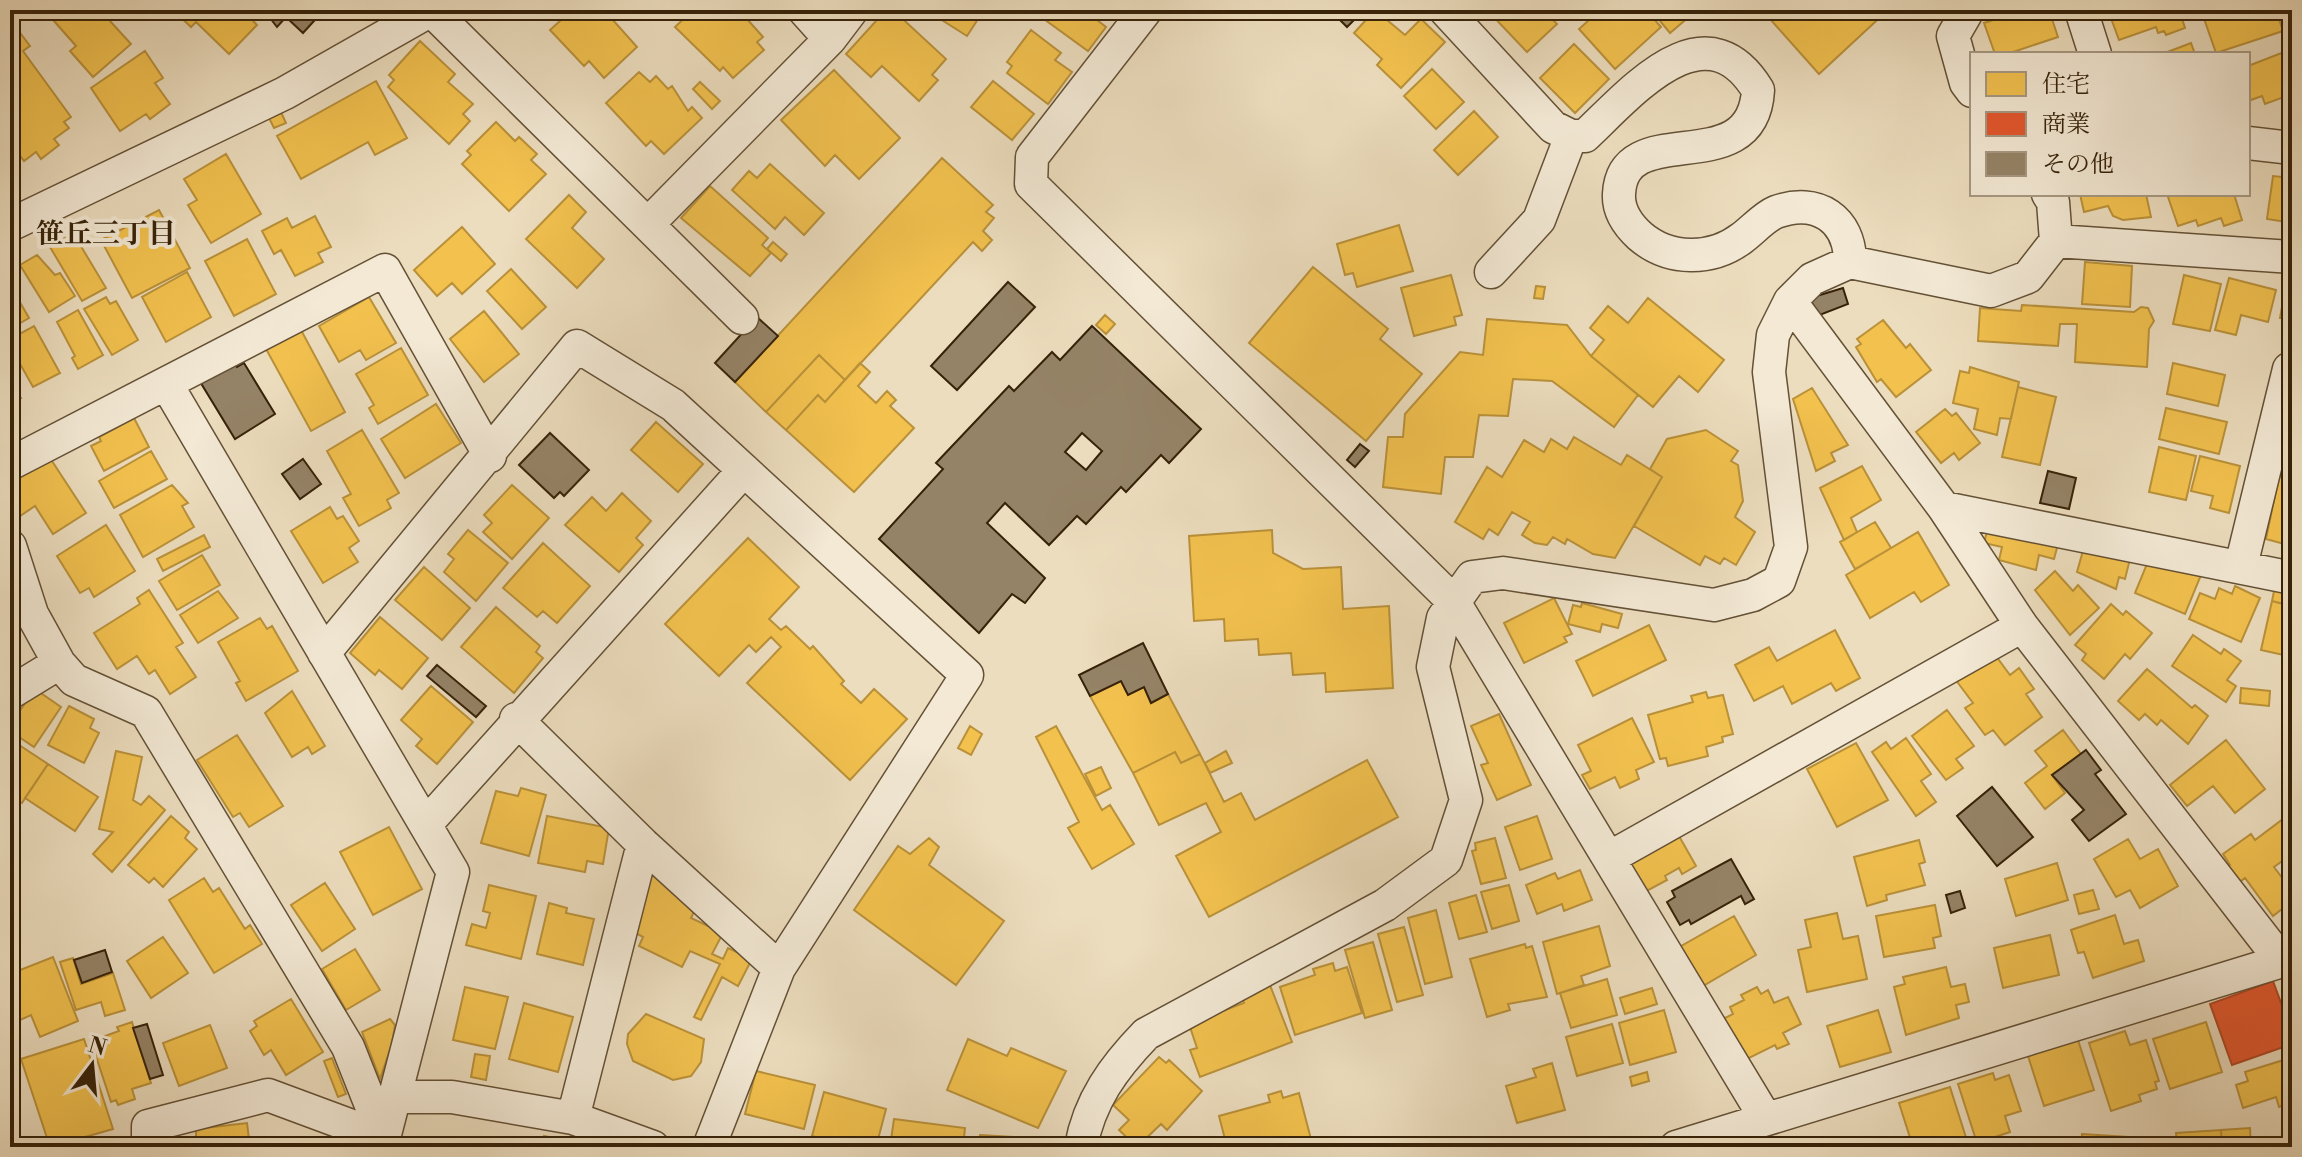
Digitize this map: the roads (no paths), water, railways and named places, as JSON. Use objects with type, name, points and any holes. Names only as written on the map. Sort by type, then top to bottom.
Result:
[{"type":"street","points":[[10,225],[285,93],[431,10],[742,318]]},
{"type":"street","points":[[804,10],[830,39]]},
{"type":"street","points":[[649,223],[830,39],[852,10]]},
{"type":"street","points":[[1146,10],[1032,157],[1031,184],[1454,602],[1766,1119]]},
{"type":"street","points":[[1445,10],[1553,127],[1571,136],[1585,136],[1658,68],[1686,56],[1721,56],[1750,77],[1758,90],[1757,109],[1745,128],[1722,143],[1644,155],[1629,164],[1619,194],[1621,211],[1632,229],[1663,251],[1702,255],[1741,240],[1773,213],[1801,205],[1826,214],[1845,230],[1850,243],[1850,262]]},
{"type":"street","points":[[1968,10],[1953,36],[1970,88]]},
{"type":"street","points":[[2081,10],[2094,52]]},
{"type":"street","points":[[1491,272],[1539,220],[1571,136]]},
{"type":"street","points":[[2250,143],[2292,148]]},
{"type":"street","points":[[1081,1147],[1095,1100],[1116,1065],[1146,1034],[1385,905],[1446,860],[1466,800],[1433,667],[1443,618],[1472,577],[1503,573],[1714,605],[1753,595],[1779,581],[1791,547],[1769,372],[1773,335],[1790,301],[1812,279],[1850,262],[1991,291],[2028,277],[2056,241],[2053,202],[2049,196]]},
{"type":"street","points":[[2056,241],[2292,257]]},
{"type":"street","points":[[10,464],[385,270],[490,456]]},
{"type":"street","points":[[1676,1147],[2286,958],[2022,626],[1944,508],[1790,301]]},
{"type":"street","points":[[324,653],[490,456],[577,346],[673,405],[967,675],[779,968],[709,1147]]},
{"type":"street","points":[[2241,566],[2289,369]]},
{"type":"street","points":[[167,385],[453,872],[384,1143]]},
{"type":"street","points":[[426,824],[516,719],[744,470]]},
{"type":"street","points":[[1944,508],[2292,578]]},
{"type":"street","points":[[10,546],[32,614],[59,663],[74,680],[146,712],[348,1047],[384,1143]]},
{"type":"street","points":[[1609,858],[2022,626]]},
{"type":"street","points":[[10,693],[59,663]]},
{"type":"street","points":[[516,719],[643,844],[779,968]]},
{"type":"street","points":[[573,1118],[643,844]]},
{"type":"street","points":[[148,1147],[148,1126],[268,1095],[384,1143]]},
{"type":"street","points":[[395,1097],[452,1097],[573,1118],[653,1147]]},
{"type":"district","name":"笹丘三丁目","points":[[106,234]]}]
